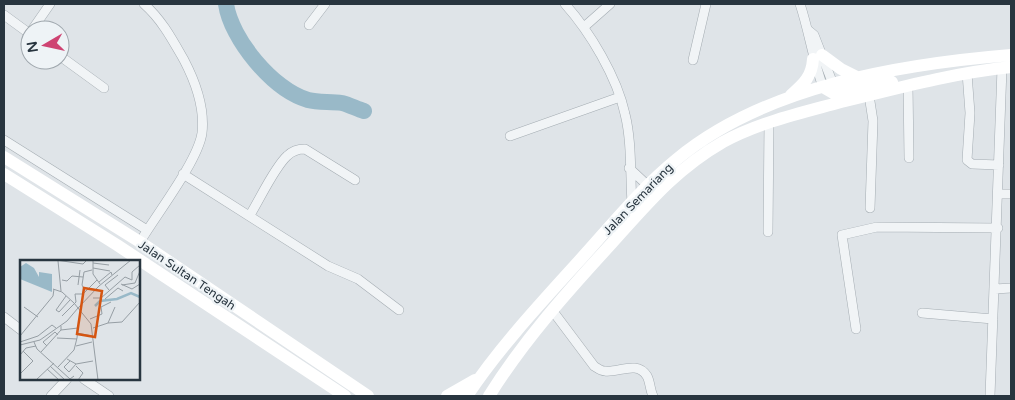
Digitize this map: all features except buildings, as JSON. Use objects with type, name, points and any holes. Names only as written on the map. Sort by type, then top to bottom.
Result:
[{"type":"main road","name":"Jalan Semariang","points":[[467,396],[481,376],[561,281],[648,184],[678,157],[696,145],[741,119],[785,99],[828,86],[929,62],[1011,55]]},
{"type":"main road","points":[[785,99],[804,84],[817,57],[860,78]]},
{"type":"main road","name":"Jalan Semariang","points":[[489,396],[513,358],[552,310],[670,179],[724,142],[769,122],[869,95],[966,73],[1007,68]]},
{"type":"main road","points":[[828,86],[835,94],[887,82],[906,86]]},
{"type":"main road","name":"Jalan Sultan Tengah","points":[[4,157],[140,242],[368,395]]},
{"type":"main road","name":"Jalan Sultan Tengah","points":[[4,174],[117,244],[345,396]]},
{"type":"main road","points":[[447,396],[466,387],[481,376]]},
{"type":"main road","points":[[498,383],[499,396]]},
{"type":"street","points":[[39,20],[50,4]]},
{"type":"street","points":[[140,242],[193,157],[202,132],[198,94],[192,75],[167,29],[144,4]]},
{"type":"street","points":[[309,25],[325,4]]},
{"type":"street","points":[[565,4],[584,27],[620,97],[626,116],[632,203]]},
{"type":"street","points":[[584,27],[610,4]]},
{"type":"street","points":[[693,60],[706,4]]},
{"type":"street","points":[[800,4],[828,86]]},
{"type":"street","points":[[4,15],[20,25]]},
{"type":"street","points":[[70,63],[104,88]]},
{"type":"street","points":[[990,396],[1000,140],[1007,68]]},
{"type":"street","points":[[966,73],[970,113],[967,160],[972,164],[999,165]]},
{"type":"street","points":[[906,86],[909,158]]},
{"type":"street","points":[[869,95],[873,108],[870,208]]},
{"type":"street","points":[[510,136],[620,97]]},
{"type":"street","points":[[768,232],[769,122]]},
{"type":"street","points":[[1000,140],[1011,139]]},
{"type":"street","points":[[4,140],[147,230]]},
{"type":"street","points":[[250,216],[282,161],[298,149],[305,149],[346,172],[355,180]]},
{"type":"street","points":[[629,168],[648,184]]},
{"type":"street","points":[[183,174],[328,266],[358,279],[399,310]]},
{"type":"street","points":[[999,194],[1011,194]]},
{"type":"street","points":[[856,329],[842,235],[877,227],[998,228]]},
{"type":"street","points":[[994,289],[1011,288]]},
{"type":"street","points":[[552,310],[594,366],[603,371],[613,371],[627,367],[638,369],[647,376],[653,396]]},
{"type":"street","points":[[922,313],[993,319]]},
{"type":"street","points":[[4,316],[20,329]]},
{"type":"street","points":[[51,396],[66,380]]},
{"type":"street","points":[[85,380],[109,396]]},
{"type":"waterway","points":[[226,4],[236,32],[245,47],[281,86],[308,100],[342,103],[364,111]]}]
